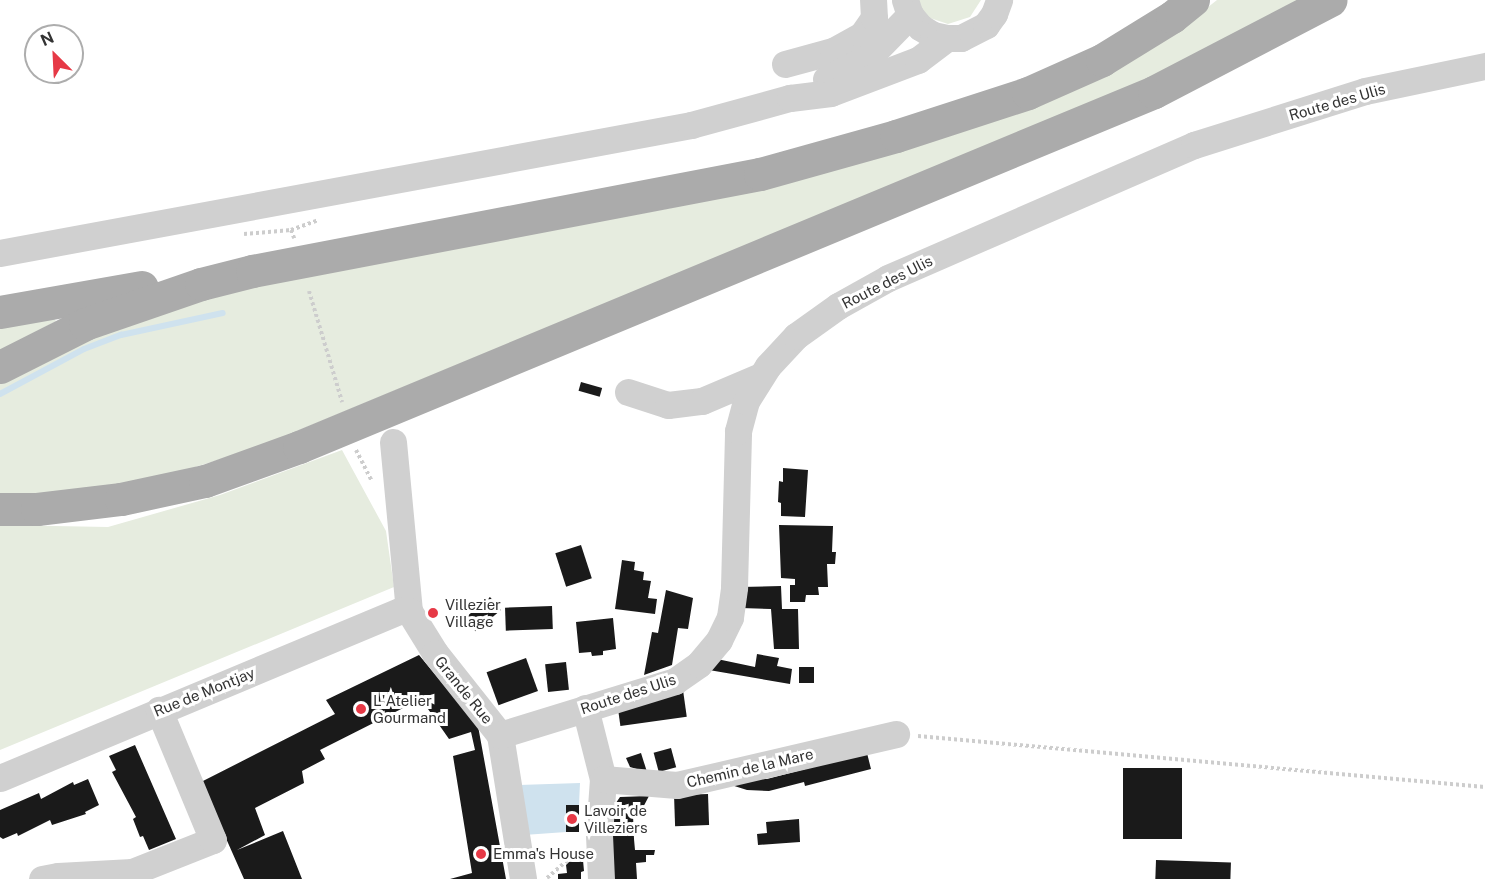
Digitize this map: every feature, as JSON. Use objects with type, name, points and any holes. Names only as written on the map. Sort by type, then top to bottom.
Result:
[{"type":"main road","points":[[0,367],[85,324],[201,284],[252,271],[760,174],[896,136],[1028,93],[1102,60],[1172,17],[1193,0]]},
{"type":"main road","points":[[0,509],[37,509],[121,499],[205,481],[299,447],[1154,92],[1331,0]]},
{"type":"main road","points":[[0,312],[135,288],[201,284]]},
{"type":"street","points":[[785,64],[833,51],[862,35],[874,18],[873,0]]},
{"type":"street","points":[[790,98],[869,57],[907,8],[920,27],[933,35],[947,38],[968,35],[986,25],[994,14],[999,0]]},
{"type":"street","points":[[0,253],[641,136],[740,113],[790,98],[831,93],[918,60],[947,38]]},
{"type":"street","name":"Route des Ulis","points":[[500,735],[675,681],[699,664],[719,640],[730,617],[734,587],[738,431],[746,401],[762,376],[796,336],[838,306],[888,278],[1183,150],[1365,91],[1485,66]]},
{"type":"street","points":[[628,392],[668,405],[702,401],[762,376]]},
{"type":"street","points":[[393,442],[409,611]]},
{"type":"street","name":"Rue de Montjay","points":[[0,778],[400,611],[409,611]]},
{"type":"street","name":"Grande Rue","points":[[409,611],[435,653],[500,735],[523,879]]},
{"type":"street","points":[[585,708],[603,778],[599,835],[601,879]]},
{"type":"street","points":[[42,879],[132,872],[213,840],[159,710]]},
{"type":"street","name":"Chemin de la Mare","points":[[603,778],[677,785],[896,734]]},
{"type":"path","points":[[291,230],[318,220]]},
{"type":"path","points":[[309,291],[340,390],[343,411]]},
{"type":"path","points":[[896,734],[1485,787]]},
{"type":"path","points":[[546,879],[599,835]]},
{"type":"shaded area","points":[[915,0],[981,0],[970,17],[948,24],[927,17]]},
{"type":"shaded area","points":[[1217,0],[1298,0],[1161,74],[256,448],[173,474],[87,491],[0,497],[0,384],[77,342],[238,288],[671,208],[808,174],[1193,19]]},
{"type":"shaded area","points":[[50,314],[56,321],[0,352],[0,322]]},
{"type":"shaded area","points":[[342,450],[386,531],[394,587],[0,750],[0,525],[108,527],[220,495]]},
{"type":"water","points":[[580,783],[579,805],[566,805],[566,832],[524,835],[519,785]]},
{"type":"building","points":[[581,382],[602,388],[600,397],[579,391]]},
{"type":"building","points":[[783,468],[808,470],[805,517],[781,516],[781,503],[778,502],[779,481],[783,482]]},
{"type":"building","points":[[779,525],[833,526],[832,552],[836,552],[835,564],[827,564],[828,587],[818,587],[819,595],[806,595],[805,602],[790,602],[790,585],[795,585],[795,579],[781,578]]},
{"type":"building","points":[[581,545],[592,578],[566,587],[555,553]]},
{"type":"building","points":[[622,560],[635,562],[634,570],[644,572],[643,580],[651,581],[648,598],[657,599],[655,614],[615,609]]},
{"type":"building","points":[[781,586],[782,609],[798,609],[799,649],[774,649],[771,609],[741,608],[741,587]]},
{"type":"building","points":[[666,590],[693,598],[688,629],[678,628],[672,665],[644,675],[652,632],[658,633]]},
{"type":"building","points":[[490,597],[501,610],[476,631],[465,618]]},
{"type":"building","name":"Villezier Village","points":[[435,606],[440,615],[431,619],[426,610]]},
{"type":"building","points":[[552,606],[553,629],[506,631],[505,608]]},
{"type":"building","points":[[613,618],[616,649],[603,651],[603,655],[592,656],[591,652],[579,653],[576,622]]},
{"type":"building","points":[[757,654],[779,658],[777,666],[792,669],[790,684],[709,670],[717,659],[755,667]]},
{"type":"building","points":[[419,655],[478,726],[506,879],[450,879],[472,873],[453,756],[475,750],[471,732],[449,739],[421,699],[320,750],[325,759],[302,771],[304,783],[255,808],[265,835],[237,850],[283,831],[302,879],[244,879],[201,782],[335,714],[326,700]]},
{"type":"building","points":[[526,658],[538,691],[499,705],[487,672]]},
{"type":"building","points":[[566,662],[569,690],[548,692],[545,664]]},
{"type":"building","points":[[799,667],[814,667],[814,683],[799,683]]},
{"type":"building","points":[[683,690],[687,717],[620,726],[617,699]]},
{"type":"building","points":[[135,745],[176,839],[149,850],[143,836],[140,837],[133,819],[136,817],[112,772],[116,770],[109,756]]},
{"type":"building","points":[[671,748],[676,767],[659,772],[654,753]]},
{"type":"building","points":[[641,753],[647,772],[630,767],[626,758]]},
{"type":"building","points":[[867,753],[871,769],[805,786],[804,782],[769,791],[747,790],[728,784],[751,778],[767,779]]},
{"type":"building","points":[[1123,768],[1182,768],[1182,839],[1123,839]]},
{"type":"building","points":[[88,779],[99,805],[85,812],[86,814],[52,825],[50,820],[18,836],[17,833],[3,839],[0,837],[0,810],[39,793],[41,799],[73,782],[74,785]]},
{"type":"building","points":[[708,794],[709,825],[675,826],[674,795]]},
{"type":"building","points":[[649,796],[639,815],[633,815],[634,839],[635,850],[655,850],[654,855],[646,855],[646,862],[636,863],[637,879],[610,879],[607,816],[620,797]]},
{"type":"building","name":"Lavoir de Villeziers","points":[[566,805],[579,805],[579,832],[566,832]]},
{"type":"building","points":[[799,819],[800,842],[758,845],[757,834],[767,833],[766,822]]},
{"type":"building","points":[[583,860],[584,871],[581,872],[581,879],[558,879],[558,874],[567,873],[566,865],[569,862]]},
{"type":"building","points":[[1156,860],[1231,863],[1230,879],[1155,879]]},
{"type":"waterway","points":[[0,394],[84,349],[121,335],[223,313]]},
{"type":"place","name":"Villezier Village","points":[[433,613]]},
{"type":"place","name":"L'Atelier Gourmand","points":[[361,709]]},
{"type":"place","name":"Lavoir de Villeziers","points":[[572,819]]},
{"type":"place","name":"Emma's House","points":[[481,854]]}]
